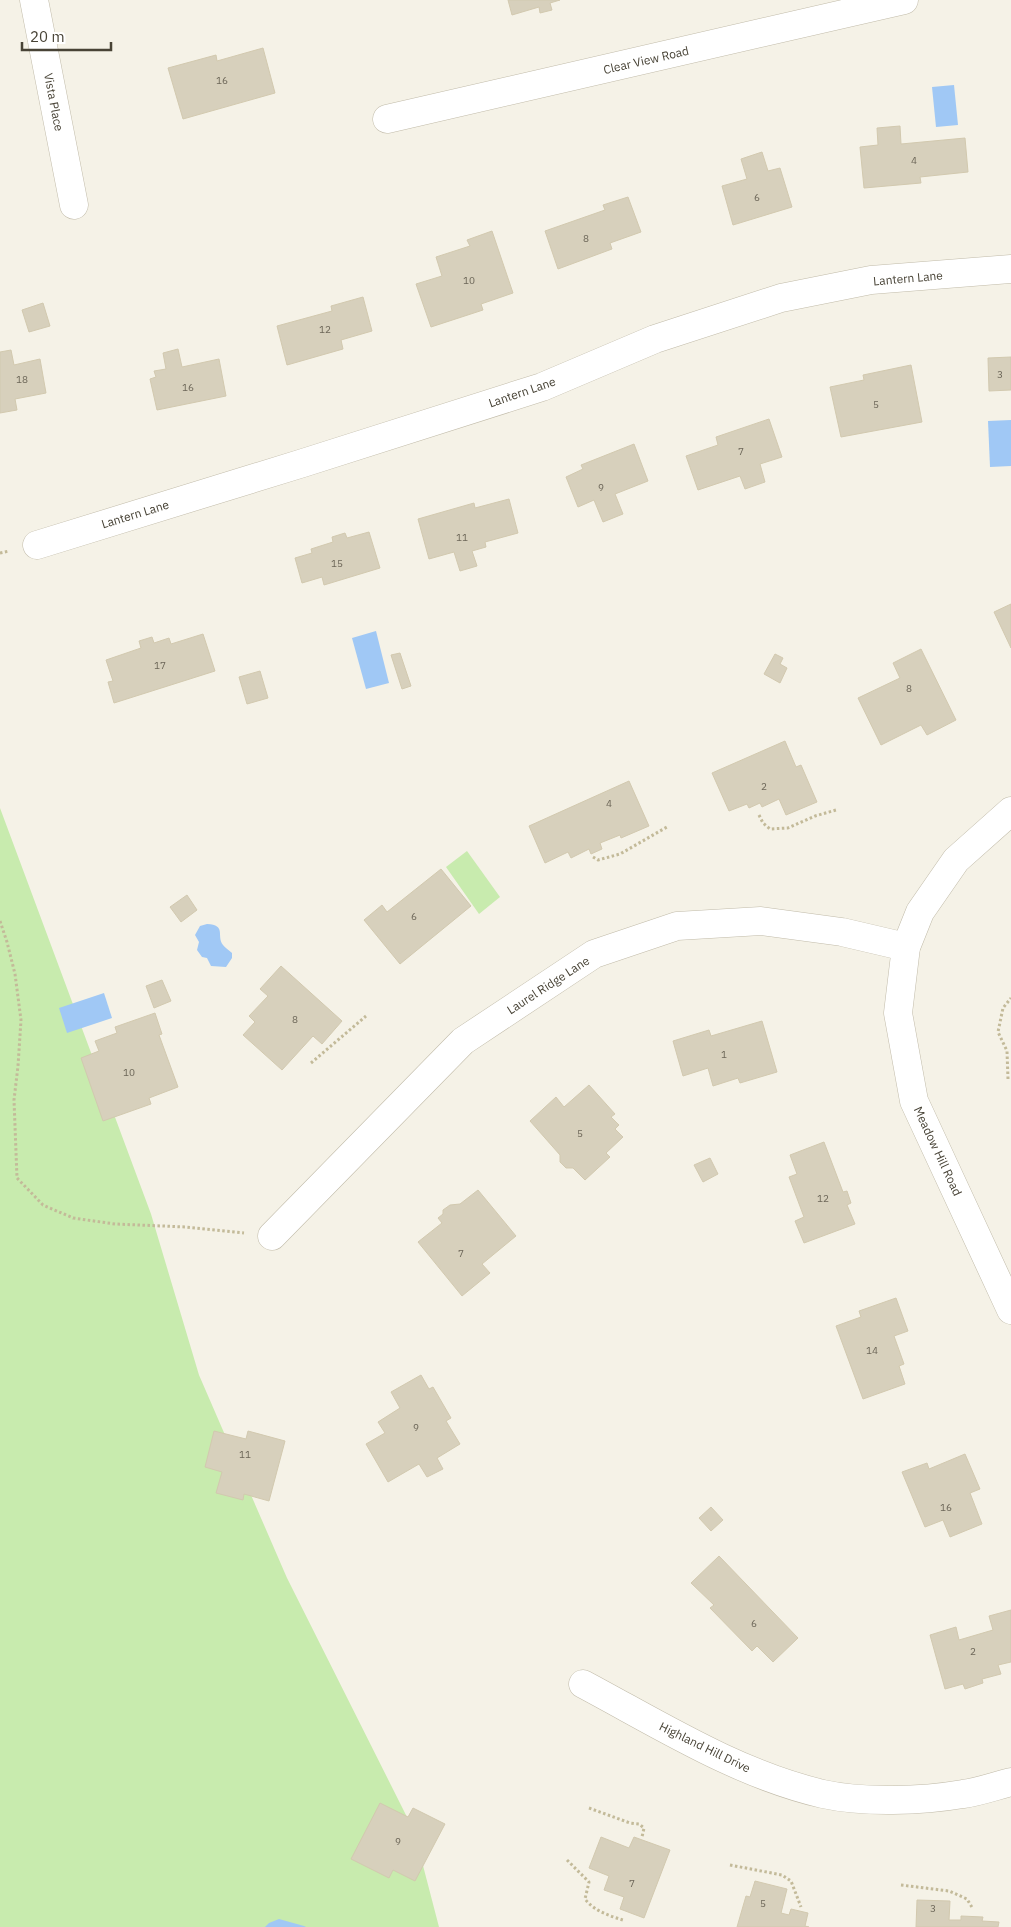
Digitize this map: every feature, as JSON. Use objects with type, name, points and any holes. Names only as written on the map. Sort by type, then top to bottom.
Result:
[{"type":"street","name":"Vista Place","points":[[34,0],[74,205]]},
{"type":"street","name":"Clear View Road","points":[[387,119],[904,0]]},
{"type":"street","name":"Lantern Lane","points":[[36,545],[542,387],[655,339],[781,298],[871,280],[1011,270]]},
{"type":"street","name":"Meadow Hill Road","points":[[1011,811],[956,860],[920,912],[906,947],[898,1013],[914,1101],[1011,1310]]},
{"type":"street","name":"Laurel Ridge Lane","points":[[272,1236],[463,1041],[594,954],[678,926],[761,921],[842,932],[906,947]]},
{"type":"street","name":"Highland Hill Drive","points":[[583,1684],[739,1766],[789,1785],[825,1794],[862,1798],[924,1799],[964,1794],[1011,1782]]},
{"type":"path","points":[[759,815],[763,823],[770,829],[788,828],[815,816],[836,810]]},
{"type":"path","points":[[593,857],[598,860],[620,854],[667,827]]},
{"type":"path","points":[[0,921],[15,974],[21,1020],[14,1100],[17,1178],[43,1205],[73,1218],[115,1224],[191,1228],[272,1236]]},
{"type":"path","points":[[1008,1079],[1007,1051],[998,1032],[1003,1008],[1011,998]]},
{"type":"path","points":[[311,1063],[366,1016]]},
{"type":"path","points":[[589,1808],[605,1816],[630,1824],[639,1824],[644,1828],[642,1838]]},
{"type":"path","points":[[567,1860],[589,1882],[585,1898],[590,1905],[610,1916],[623,1920]]},
{"type":"path","points":[[730,1865],[782,1875],[791,1881],[801,1907]]},
{"type":"path","points":[[901,1885],[949,1890],[967,1899],[973,1909]]},
{"type":"green space","points":[[0,808],[151,1214],[199,1375],[287,1578],[414,1831],[439,1927],[0,1927]]},
{"type":"green space","points":[[467,851],[500,897],[479,914],[446,867]]},
{"type":"water","points":[[954,85],[958,125],[936,127],[932,87]]},
{"type":"water","points":[[1011,420],[1011,466],[990,467],[988,421]]},
{"type":"water","points":[[376,631],[389,683],[366,689],[352,638]]},
{"type":"water","points":[[207,924],[217,926],[220,931],[221,942],[232,953],[232,958],[226,967],[211,966],[207,958],[202,957],[197,950],[199,942],[195,935],[200,926]]},
{"type":"water","points":[[104,993],[112,1018],[67,1033],[59,1008]]},
{"type":"water","points":[[279,1919],[304,1926],[306,1927],[265,1927]]},
{"type":"building","points":[[508,0],[560,0],[550,3],[552,10],[540,13],[539,7],[512,15]]},
{"type":"building","points":[[263,48],[275,93],[183,119],[168,68],[216,55],[217,61]]},
{"type":"building","points":[[900,126],[901,144],[965,138],[968,172],[920,177],[921,183],[864,188],[860,147],[878,145],[877,128]]},
{"type":"building","points":[[762,152],[768,171],[780,168],[792,207],[733,225],[722,186],[747,179],[741,159]]},
{"type":"building","points":[[628,197],[641,232],[610,243],[612,249],[558,269],[545,231],[605,210],[603,205]]},
{"type":"building","points":[[492,231],[513,293],[481,304],[483,310],[431,327],[416,284],[442,276],[436,257],[470,246],[467,240]]},
{"type":"building","points":[[363,297],[372,331],[341,340],[343,349],[287,365],[277,326],[332,311],[331,306]]},
{"type":"building","points":[[43,303],[50,326],[29,332],[22,310]]},
{"type":"building","points":[[178,349],[182,367],[219,359],[226,396],[157,410],[150,379],[156,377],[154,371],[166,369],[163,353]]},
{"type":"building","points":[[11,350],[14,365],[40,359],[46,393],[15,399],[17,410],[0,413],[0,352]]},
{"type":"building","points":[[1011,357],[1011,390],[989,391],[988,358]]},
{"type":"building","points":[[911,365],[922,422],[841,437],[830,387],[864,380],[863,375]]},
{"type":"building","points":[[769,419],[782,457],[760,464],[765,482],[745,489],[740,476],[698,490],[686,456],[718,445],[716,437]]},
{"type":"building","points":[[634,444],[648,481],[615,494],[623,514],[603,522],[594,500],[578,507],[566,477],[583,469],[581,465]]},
{"type":"building","points":[[509,499],[518,533],[485,542],[486,547],[472,551],[477,566],[460,571],[454,552],[429,559],[418,519],[474,503],[475,508]]},
{"type":"building","points":[[369,532],[380,568],[324,585],[322,577],[302,583],[295,558],[312,553],[311,549],[333,542],[332,537],[345,533],[347,538]]},
{"type":"building","points":[[1011,604],[1011,648],[994,612]]},
{"type":"building","points":[[203,634],[215,671],[114,703],[108,682],[113,681],[106,660],[141,648],[139,641],[152,637],[154,643],[169,638],[171,644]]},
{"type":"building","points":[[921,649],[956,720],[927,735],[921,725],[881,745],[858,698],[900,678],[893,663]]},
{"type":"building","points":[[400,653],[411,686],[402,689],[391,655]]},
{"type":"building","points":[[775,654],[783,658],[780,664],[787,668],[780,683],[764,674]]},
{"type":"building","points":[[260,671],[268,698],[247,704],[239,677]]},
{"type":"building","points":[[785,741],[796,767],[801,765],[817,802],[786,815],[779,799],[762,807],[760,803],[749,808],[747,804],[729,811],[712,773]]},
{"type":"building","points":[[629,781],[649,826],[621,838],[620,835],[600,843],[602,849],[591,854],[589,849],[571,858],[568,852],[545,863],[529,826]]},
{"type":"building","points":[[441,869],[471,906],[400,964],[364,920],[382,905],[387,912]]},
{"type":"building","points":[[187,895],[197,910],[181,922],[170,907]]},
{"type":"building","points":[[281,966],[342,1021],[322,1044],[313,1036],[282,1070],[243,1035],[255,1022],[249,1016],[268,996],[260,989]]},
{"type":"building","points":[[162,980],[171,1001],[154,1008],[146,986]]},
{"type":"building","points":[[155,1013],[162,1034],[159,1035],[178,1087],[149,1098],[151,1104],[103,1121],[81,1058],[99,1051],[95,1041],[117,1033],[115,1027]]},
{"type":"building","points":[[762,1021],[777,1072],[740,1083],[738,1078],[713,1086],[708,1068],[683,1076],[673,1041],[709,1030],[711,1036]]},
{"type":"building","points":[[589,1085],[615,1114],[611,1117],[619,1125],[615,1129],[623,1137],[606,1153],[610,1157],[585,1180],[573,1168],[566,1168],[560,1162],[560,1155],[530,1121],[556,1097],[564,1107]]},
{"type":"building","points":[[824,1142],[843,1192],[847,1191],[851,1203],[847,1205],[855,1224],[804,1243],[795,1221],[804,1217],[789,1177],[797,1174],[790,1155]]},
{"type":"building","points":[[710,1158],[718,1174],[703,1182],[694,1165]]},
{"type":"building","points":[[478,1190],[516,1236],[482,1264],[490,1273],[462,1296],[418,1242],[442,1223],[438,1218],[443,1214],[443,1210],[450,1205],[460,1204]]},
{"type":"building","points":[[896,1298],[908,1331],[894,1336],[904,1364],[899,1366],[905,1384],[863,1399],[836,1326],[861,1317],[859,1311]]},
{"type":"building","points":[[421,1375],[429,1389],[433,1387],[451,1418],[446,1421],[460,1444],[437,1458],[443,1469],[427,1477],[419,1464],[388,1482],[366,1444],[385,1433],[378,1422],[400,1408],[391,1392]]},
{"type":"building","points":[[214,1431],[246,1439],[248,1431],[285,1441],[269,1501],[244,1494],[243,1500],[216,1493],[222,1472],[205,1467]]},
{"type":"building","points":[[965,1454],[980,1489],[970,1493],[982,1524],[950,1537],[943,1520],[925,1527],[902,1472],[927,1463],[929,1469]]},
{"type":"building","points":[[711,1507],[723,1520],[711,1531],[699,1518]]},
{"type":"building","points":[[719,1556],[798,1638],[773,1662],[757,1646],[752,1651],[710,1608],[714,1605],[691,1583]]},
{"type":"building","points":[[1011,1610],[1011,1662],[998,1665],[1001,1674],[982,1679],[983,1683],[965,1689],[963,1684],[945,1689],[930,1635],[956,1627],[959,1640],[993,1630],[989,1616]]},
{"type":"building","points":[[380,1803],[408,1817],[413,1808],[445,1824],[415,1881],[393,1870],[389,1878],[351,1859]]},
{"type":"building","points":[[601,1837],[629,1848],[634,1837],[670,1850],[644,1918],[620,1909],[624,1897],[604,1890],[609,1876],[589,1868]]},
{"type":"building","points":[[755,1881],[787,1889],[781,1913],[789,1915],[791,1909],[808,1913],[805,1926],[809,1927],[737,1927],[746,1896],[750,1897]]},
{"type":"building","points":[[917,1900],[950,1901],[949,1920],[961,1920],[961,1916],[983,1917],[982,1921],[999,1922],[998,1927],[916,1927]]}]
